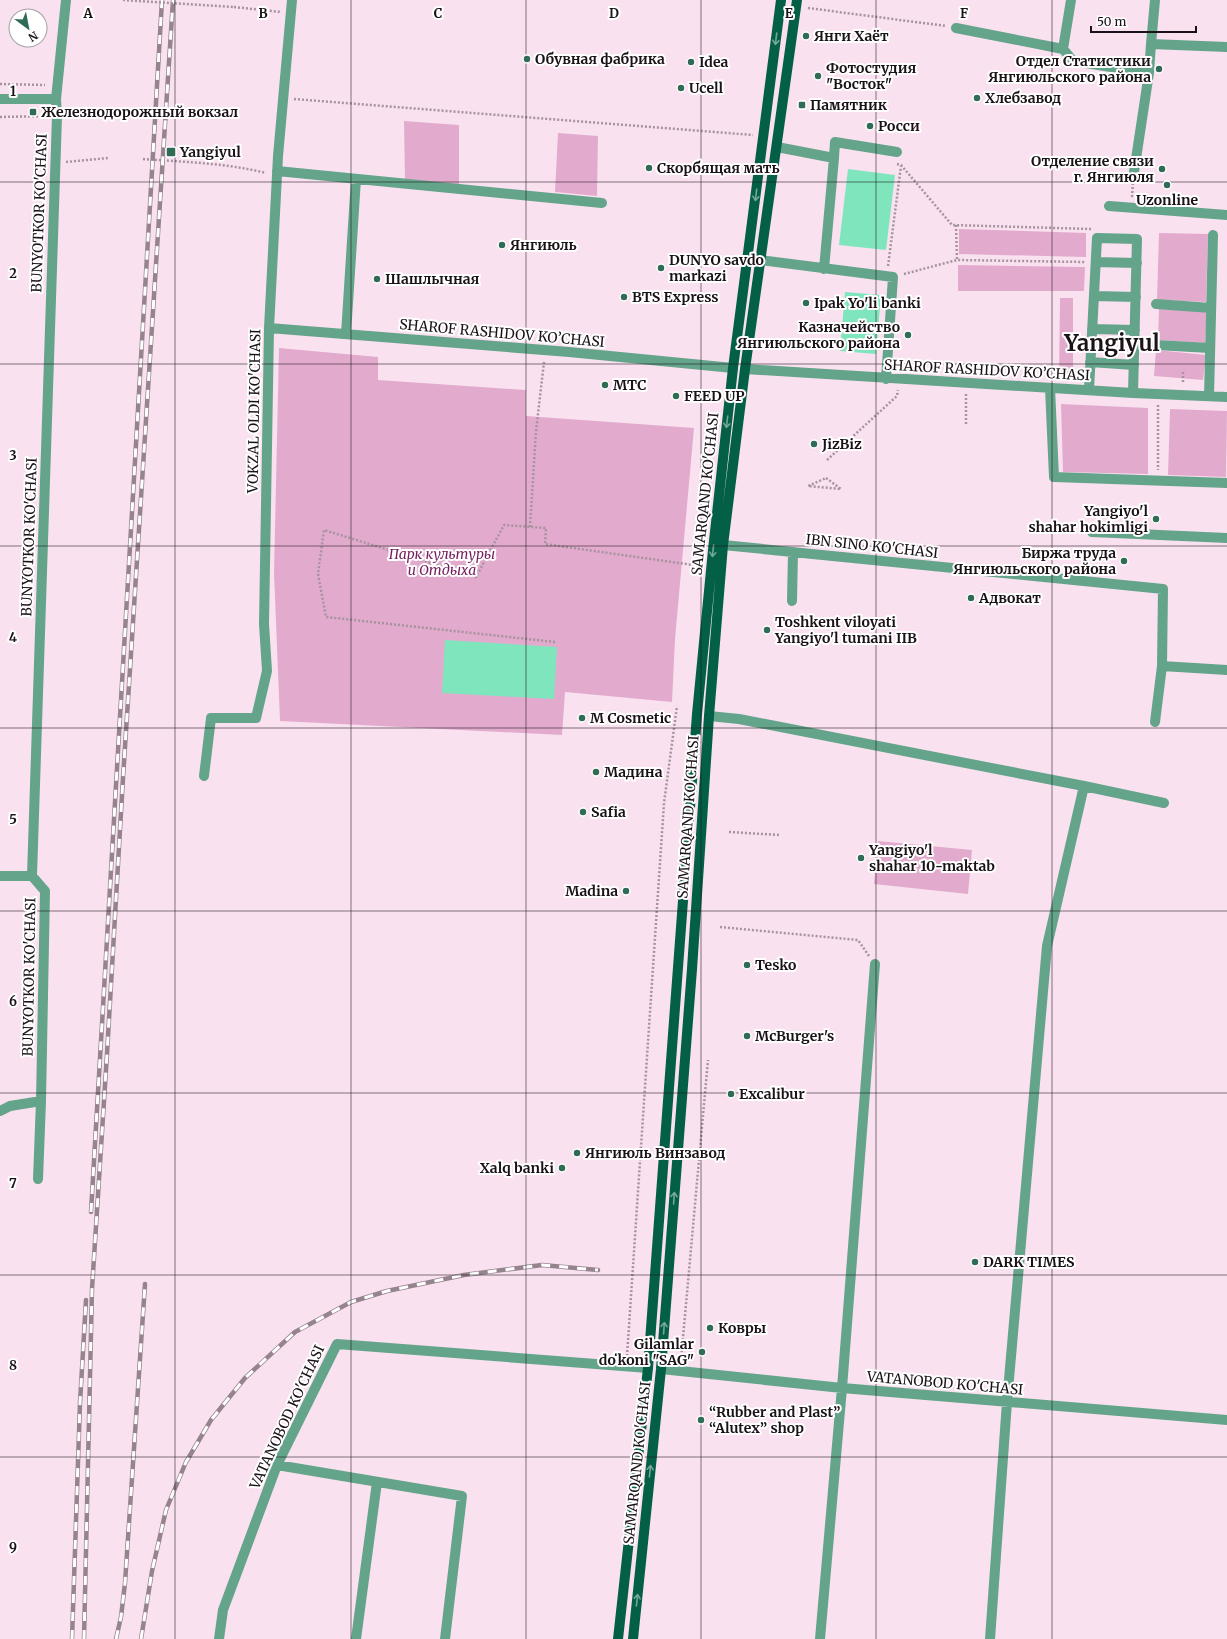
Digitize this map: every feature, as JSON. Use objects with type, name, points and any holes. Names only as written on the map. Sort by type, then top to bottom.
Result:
[{"type":"main road","name":"SAMARQAND KO'CHASI","points":[[618,1639],[648,1368],[697,714],[712,550],[733,368],[781,0]]},
{"type":"main road","name":"SAMARQAND KO'CHASI","points":[[633,1639],[661,1369],[723,545],[745,369],[797,0]]},
{"type":"main road","points":[[733,368],[745,369]]},
{"type":"main road","points":[[697,714],[709,716]]},
{"type":"main road","points":[[648,1368],[661,1369]]},
{"type":"street","name":"BUNYOTKOR KO'CHASI","points":[[38,1179],[41,1101],[44,891],[32,876],[54,164],[57,116],[56,99],[66,0]]},
{"type":"street","name":"VOKZAL OLDI KO'CHASI","points":[[204,776],[211,718],[256,718],[267,671],[264,624],[269,328],[277,173],[292,0]]},
{"type":"street","points":[[1063,49],[1071,0]]},
{"type":"street","points":[[1134,172],[1148,73],[1155,0]]},
{"type":"street","points":[[956,28],[1063,49],[1073,61],[1148,73]]},
{"type":"street","points":[[1151,44],[1227,47]]},
{"type":"street","points":[[0,99],[56,99]]},
{"type":"street","points":[[824,268],[835,142],[897,152]]},
{"type":"street","points":[[777,147],[834,158]]},
{"type":"street","points":[[277,173],[356,179],[602,203]]},
{"type":"street","points":[[346,334],[356,179]]},
{"type":"street","points":[[1109,206],[1227,215]]},
{"type":"street","points":[[1209,396],[1214,235]]},
{"type":"street","points":[[1089,390],[1097,238],[1137,239],[1133,393]]},
{"type":"street","points":[[760,260],[890,277],[886,378]]},
{"type":"street","points":[[1096,262],[1136,263]]},
{"type":"street","points":[[1094,296],[1136,296]]},
{"type":"street","points":[[1156,304],[1211,308]]},
{"type":"street","name":"SHAROF RASHIDOV KO’CHASI","points":[[269,328],[545,350],[733,368]]},
{"type":"street","points":[[1092,329],[1135,330]]},
{"type":"street","points":[[1156,345],[1210,348]]},
{"type":"street","points":[[1090,362],[1134,365]]},
{"type":"street","name":"SHAROF RASHIDOV KO’CHASI","points":[[745,369],[1133,393],[1227,397]]},
{"type":"street","points":[[1050,388],[1054,477],[1227,483]]},
{"type":"street","points":[[1092,532],[1227,538]]},
{"type":"street","name":"IBN SINO KO'CHASI","points":[[723,545],[1163,589],[1162,666]]},
{"type":"street","points":[[792,601],[793,552]]},
{"type":"street","points":[[1155,722],[1162,666],[1227,670]]},
{"type":"street","points":[[709,716],[739,720],[1084,786],[1164,803]]},
{"type":"street","points":[[990,1639],[1008,1402],[1047,946],[1084,786]]},
{"type":"street","points":[[0,876],[32,876]]},
{"type":"street","points":[[820,1639],[842,1388],[875,964]]},
{"type":"street","points":[[0,1110],[10,1106],[41,1101]]},
{"type":"street","name":"VATANOBOD KO'CHASI","points":[[219,1639],[223,1610],[277,1465],[337,1344],[648,1368]]},
{"type":"street","name":"VATANOBOD KO'CHASI","points":[[661,1369],[842,1388],[1227,1420]]},
{"type":"street","points":[[277,1465],[462,1496],[445,1639]]},
{"type":"street","points":[[356,1639],[377,1482]]},
{"type":"path","points":[[123,0],[234,7],[291,13]]},
{"type":"path","points":[[808,8],[956,28]]},
{"type":"path","points":[[0,84],[57,85]]},
{"type":"path","points":[[283,98],[764,136]]},
{"type":"path","points":[[0,117],[57,116]]},
{"type":"path","points":[[54,164],[108,158]]},
{"type":"path","points":[[143,160],[223,165],[277,173]]},
{"type":"path","points":[[894,164],[901,165],[952,225],[1094,229]]},
{"type":"path","points":[[901,165],[890,277],[957,260],[1096,262]]},
{"type":"path","points":[[1132,208],[1134,172]]},
{"type":"path","points":[[956,225],[957,260]]},
{"type":"path","points":[[530,527],[536,431],[545,350]]},
{"type":"path","points":[[966,383],[966,425]]},
{"type":"path","points":[[1158,394],[1158,474]]},
{"type":"path","points":[[827,460],[897,396]]},
{"type":"path","points":[[826,478],[841,489],[808,486],[814,484],[826,478]]},
{"type":"path","points":[[555,642],[326,617],[318,574],[324,530],[476,577],[504,524],[546,528],[545,544],[693,565]]},
{"type":"path","points":[[627,1367],[664,803],[677,706]]},
{"type":"path","points":[[729,832],[780,835]]},
{"type":"path","points":[[720,927],[858,940],[875,964]]},
{"type":"path","points":[[680,1371],[708,1060]]},
{"type":"green space","points":[[404,121],[459,125],[459,185],[405,181]]},
{"type":"green space","points":[[558,133],[598,136],[597,196],[555,192]]},
{"type":"green space","points":[[959,229],[1086,233],[1086,257],[959,254]]},
{"type":"green space","points":[[1159,233],[1208,234],[1206,302],[1157,300]]},
{"type":"green space","points":[[958,265],[1085,267],[1084,291],[958,291]]},
{"type":"green space","points":[[1060,298],[1073,298],[1073,378],[1059,378]]},
{"type":"green space","points":[[1159,309],[1207,311],[1205,343],[1158,340]]},
{"type":"green space","name":"Парк культуры и Отдыха","points":[[279,348],[378,357],[378,380],[526,390],[526,416],[694,428],[675,639],[672,702],[565,692],[562,735],[280,721],[274,573]]},
{"type":"green space","points":[[1156,350],[1206,355],[1203,380],[1154,376]]},
{"type":"green space","points":[[1061,404],[1148,408],[1148,474],[1063,472]]},
{"type":"green space","points":[[1170,409],[1227,411],[1226,477],[1168,475]]},
{"type":"green space","points":[[878,841],[972,850],[968,894],[874,884]]},
{"type":"shaded area","points":[[848,169],[895,175],[886,250],[839,245]]},
{"type":"shaded area","points":[[845,292],[881,295],[876,354],[840,351]]},
{"type":"shaded area","points":[[445,640],[557,647],[554,699],[442,693]]},
{"type":"railway","points":[[91,1212],[162,0]]},
{"type":"railway","points":[[84,1639],[92,1289],[173,0]]},
{"type":"railway","points":[[141,1639],[152,1571],[166,1510],[186,1462],[211,1420],[245,1378],[295,1332],[351,1302],[387,1291],[464,1275],[542,1265],[598,1270]]},
{"type":"railway","points":[[116,1639],[121,1617],[125,1583],[145,1284]]},
{"type":"railway","points":[[72,1639],[80,1403],[86,1300]]},
{"type":"place","name":"Янги Хаёт","points":[[806,36]]},
{"type":"place","name":"Обувная фабрика","points":[[527,59]]},
{"type":"place","name":"Idea","points":[[691,62]]},
{"type":"place","name":"Отдел Статистики Янгиюльского района","points":[[1159,69]]},
{"type":"place","name":"Фотостудия \"Восток\"","points":[[818,76]]},
{"type":"place","name":"Ucell","points":[[681,88]]},
{"type":"place","name":"Хлебзавод","points":[[977,98]]},
{"type":"place","name":"Памятник","points":[[802,105]]},
{"type":"place","name":"Железнодорожный вокзал","points":[[33,112]]},
{"type":"place","name":"Росси","points":[[870,126]]},
{"type":"place","name":"Yangiyul","points":[[171,152]]},
{"type":"place","name":"Скорбящая мать","points":[[649,168]]},
{"type":"place","name":"Отделение связи г. Янгиюля","points":[[1162,169]]},
{"type":"place","name":"Uzonline","points":[[1167,185]]},
{"type":"place","name":"Янгиюль","points":[[502,245]]},
{"type":"place","name":"DUNYO savdo markazi","points":[[661,268]]},
{"type":"place","name":"Шашлычная","points":[[377,279]]},
{"type":"place","name":"BTS Express","points":[[624,297]]},
{"type":"place","name":"Ipak Yo'li banki","points":[[806,303]]},
{"type":"place","name":"Казначейство Янгиюльского района","points":[[908,335]]},
{"type":"place","name":"МТС","points":[[605,385]]},
{"type":"place","name":"FEED UP","points":[[676,396]]},
{"type":"place","name":"JizBiz","points":[[814,444]]},
{"type":"place","name":"Yangiyo'l shahar hokimligi","points":[[1156,519]]},
{"type":"place","name":"Биржа труда Янгиюльского района","points":[[1124,561]]},
{"type":"place","name":"Адвокат","points":[[971,598]]},
{"type":"place","name":"Toshkent viloyati Yangiyo'l tumani IIB","points":[[767,630]]},
{"type":"place","name":"M Cosmetic","points":[[582,718]]},
{"type":"place","name":"Мадина","points":[[596,772]]},
{"type":"place","name":"Safia","points":[[583,812]]},
{"type":"place","name":"Yangiyo'l shahar 10-maktab","points":[[861,858]]},
{"type":"place","name":"Madina","points":[[626,891]]},
{"type":"place","name":"Tesko","points":[[747,965]]},
{"type":"place","name":"McBurger's","points":[[747,1036]]},
{"type":"place","name":"Excalibur","points":[[731,1094]]},
{"type":"place","name":"Янгиюль Винзавод","points":[[577,1153]]},
{"type":"place","name":"Xalq banki","points":[[562,1168]]},
{"type":"place","name":"DARK TIMES","points":[[975,1262]]},
{"type":"place","name":"Ковры","points":[[710,1328]]},
{"type":"place","name":"Gilamlar doʻkoni \"SAG\"","points":[[702,1352]]},
{"type":"place","name":"“Rubber and Plast” “Alutex” shop","points":[[701,1420]]},
{"type":"district","name":"Yangiyul","points":[[1112,343]]}]
